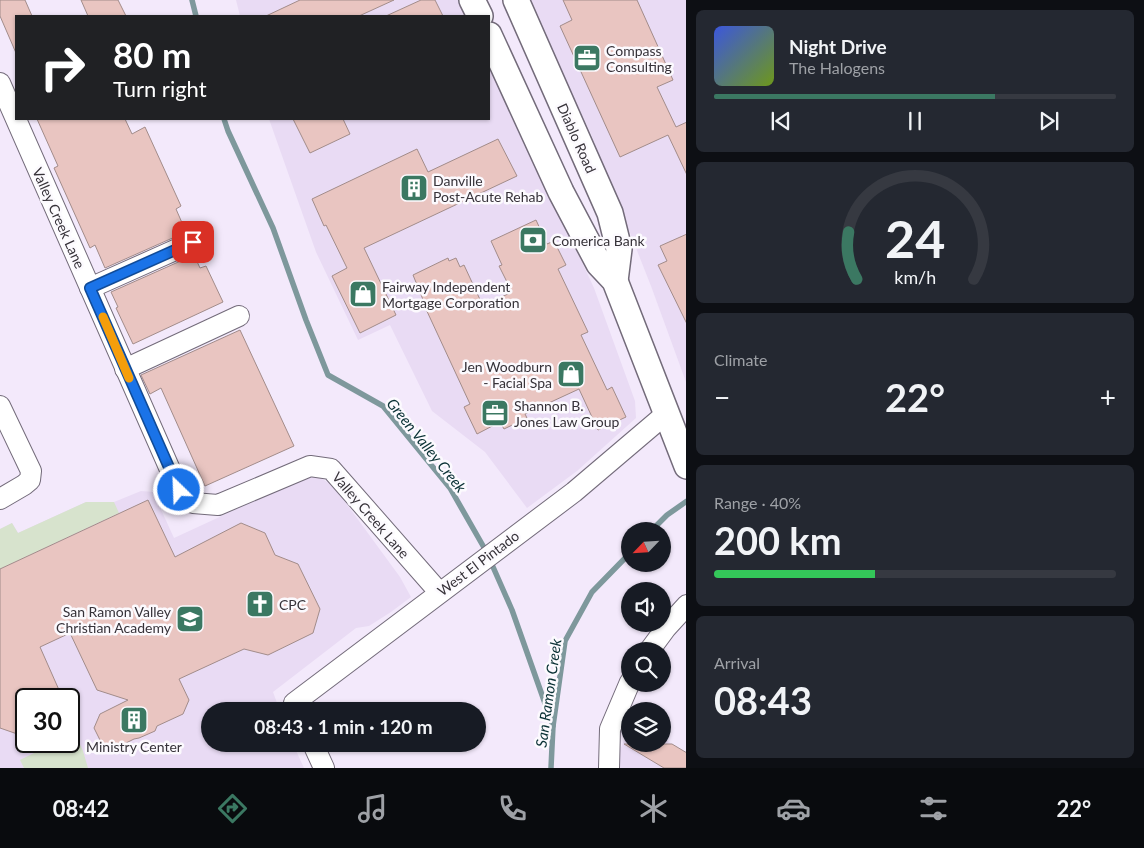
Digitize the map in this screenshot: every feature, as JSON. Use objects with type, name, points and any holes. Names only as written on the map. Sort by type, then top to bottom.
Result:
[{"type":"street","points":[[472,0],[480,15]]},
{"type":"street","name":"Diablo Road","points":[[516,0],[610,213],[619,249],[615,281]]},
{"type":"street","name":"Diablo Road","points":[[490,37],[561,192],[599,264],[615,281],[686,466]]},
{"type":"street","name":"Valley Creek Lane","points":[[0,83],[15,117]]},
{"type":"street","name":"Valley Creek Lane","points":[[16,120],[179,490],[193,503],[218,505],[310,466],[331,469],[445,588]]},
{"type":"street","points":[[90,288],[193,242]]},
{"type":"street","points":[[125,369],[239,316]]},
{"type":"street","points":[[0,406],[31,471],[30,480],[0,498]]},
{"type":"street","name":"West El Pintado","points":[[295,702],[574,492],[667,413]]},
{"type":"street","points":[[656,642],[686,604]]},
{"type":"street","points":[[609,768],[610,729],[626,692]]},
{"type":"street","points":[[317,752],[324,768]]},
{"type":"shaded area","points":[[236,0],[461,0],[468,15],[240,15]]},
{"type":"shaded area","points":[[528,0],[686,0],[686,382],[651,286],[591,134]]},
{"type":"shaded area","points":[[490,63],[594,288],[635,401],[636,418],[577,471],[527,508],[485,452],[432,411],[390,325],[358,340],[316,252],[269,120],[490,120]]},
{"type":"shaded area","name":"San Ramon Valley Christian Academy","points":[[318,476],[333,486],[400,577],[411,597],[369,626],[356,628],[273,692],[277,702],[201,702],[201,752],[297,752],[304,768],[0,768],[0,529],[12,523],[18,533],[86,502],[100,504],[114,502],[141,491],[153,492],[174,538],[306,477]]},
{"type":"shaded area","points":[[671,743],[686,753],[686,768],[619,768],[621,748],[621,752],[671,752]]},
{"type":"green space","points":[[86,502],[114,502],[119,513],[0,569],[0,529],[12,523],[18,533]]},
{"type":"green space","points":[[80,744],[88,768],[24,768],[20,760],[34,753],[80,753]]},
{"type":"building","points":[[0,0],[25,0],[32,15],[15,15],[15,51],[0,16]]},
{"type":"building","points":[[81,0],[118,0],[126,15],[88,15]]},
{"type":"building","points":[[300,0],[394,0],[361,15],[268,15]]},
{"type":"building","points":[[421,0],[435,0],[442,15],[388,15]]},
{"type":"building","points":[[563,0],[637,0],[673,80],[657,87],[676,127],[686,122],[686,173],[668,135],[620,157],[560,26],[572,20]]},
{"type":"building","points":[[37,120],[125,120],[132,134],[145,127],[181,206],[176,209],[186,232],[105,268],[95,245],[90,248],[54,168],[58,166]]},
{"type":"building","points":[[294,120],[343,120],[350,134],[310,153]]},
{"type":"building","name":"Danville Post-Acute Rehab","points":[[498,139],[517,176],[364,248],[396,315],[360,333],[332,276],[347,268],[326,225],[324,226],[312,199],[417,149],[428,172]]},
{"type":"building","points":[[536,220],[547,244],[554,241],[566,265],[558,269],[588,332],[581,335],[607,390],[612,387],[626,417],[598,430],[579,389],[525,414],[527,418],[504,429],[500,422],[477,434],[464,407],[470,404],[425,307],[413,275],[448,258],[449,261],[456,258],[460,267],[464,265],[483,306],[512,292],[499,266],[502,265],[491,241]]},
{"type":"building","points":[[686,234],[686,322],[658,265],[667,261],[660,246]]},
{"type":"building","points":[[194,255],[200,268],[206,266],[223,302],[133,344],[116,308],[118,307],[111,292]]},
{"type":"building","points":[[240,330],[294,446],[205,486],[161,388],[150,394],[141,375]]},
{"type":"building","points":[[148,500],[175,557],[241,523],[265,533],[275,555],[298,564],[320,609],[313,633],[268,655],[244,649],[179,679],[189,700],[183,714],[157,726],[155,731],[114,749],[102,744],[94,728],[100,714],[128,700],[97,690],[70,633],[40,647],[58,688],[15,688],[15,733],[0,728],[0,569]]},
{"type":"building","points":[[672,744],[686,752],[686,768],[664,768],[637,752],[671,752]]},
{"type":"waterway","name":"Green Valley Creek","points":[[192,0],[196,15]]},
{"type":"waterway","name":"Green Valley Creek","points":[[224,120],[273,228],[328,375],[383,406],[450,488],[486,551],[512,610],[553,726]]},
{"type":"waterway","name":"San Ramon Creek","points":[[660,522],[686,502]]},
{"type":"waterway","name":"San Ramon Creek","points":[[551,768],[553,726],[565,641],[592,592],[621,562]]},
{"type":"slow traffic","points":[[103,317],[129,378]]},
{"type":"place","name":"Compass Consulting","points":[[587,58]]},
{"type":"place","name":"Danville Post-Acute Rehab","points":[[414,188]]},
{"type":"place","name":"Comerica Bank","points":[[533,240]]},
{"type":"place","name":"Fairway Independent Mortgage Corporation","points":[[363,294]]},
{"type":"place","name":"Jen Woodburn - Facial Spa","points":[[571,374]]},
{"type":"place","name":"Shannon B. Jones Law Group","points":[[495,413]]},
{"type":"place","name":"CPC","points":[[260,604]]},
{"type":"place","name":"San Ramon Valley Christian Academy","points":[[190,619]]},
{"type":"place","name":"Ministry Center","points":[[134,720]]},
{"type":"route","points":[[179,490],[90,288],[193,242]]}]
